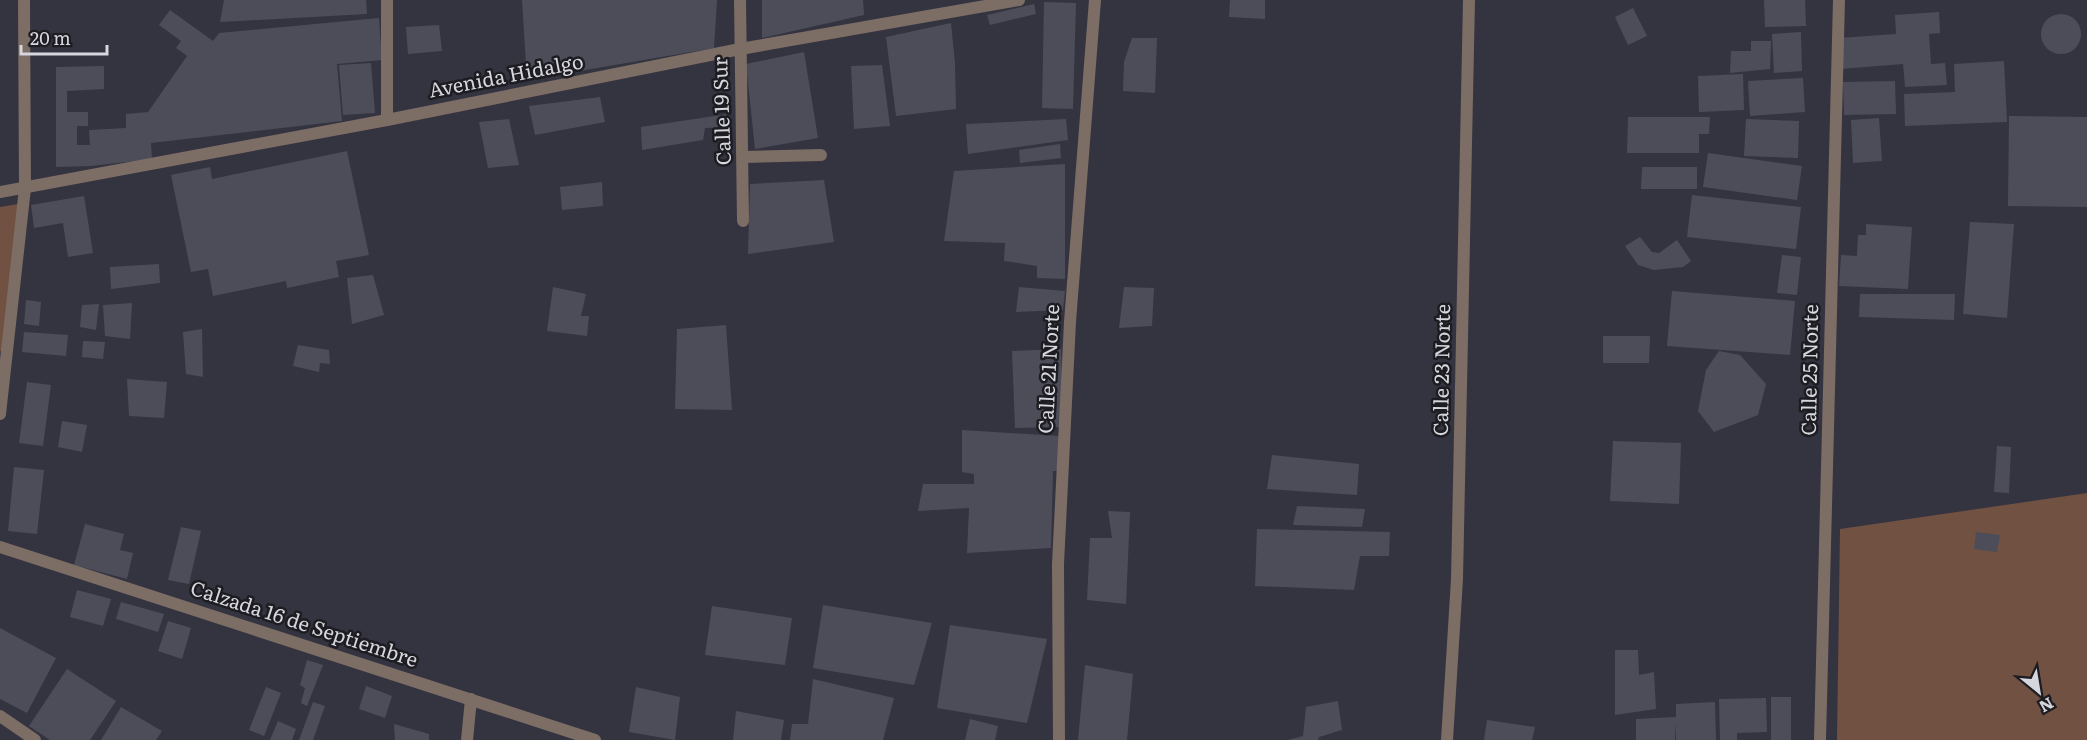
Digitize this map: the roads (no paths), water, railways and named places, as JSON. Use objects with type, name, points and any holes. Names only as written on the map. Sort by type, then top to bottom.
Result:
[{"type":"street","points":[[0,414],[25,188],[24,0]]},
{"type":"street","points":[[387,0],[387,120]]},
{"type":"street","name":"Calle 19 Sur","points":[[740,0],[744,158],[743,221]]},
{"type":"street","name":"Avenida Hidalgo","points":[[0,192],[387,120],[740,49],[1019,0]]},
{"type":"street","name":"Calle 21 Norte","points":[[1059,740],[1058,564],[1070,322],[1095,0]]},
{"type":"street","name":"Calle 23 Norte","points":[[1447,740],[1457,579],[1469,0]]},
{"type":"street","name":"Calle 25 Norte","points":[[1820,740],[1839,0]]},
{"type":"street","points":[[744,158],[820,155]]},
{"type":"street","name":"Calzada 16 de Septiembre","points":[[0,547],[595,740]]},
{"type":"street","points":[[467,740],[471,699]]},
{"type":"street","points":[[0,716],[35,740]]}]
